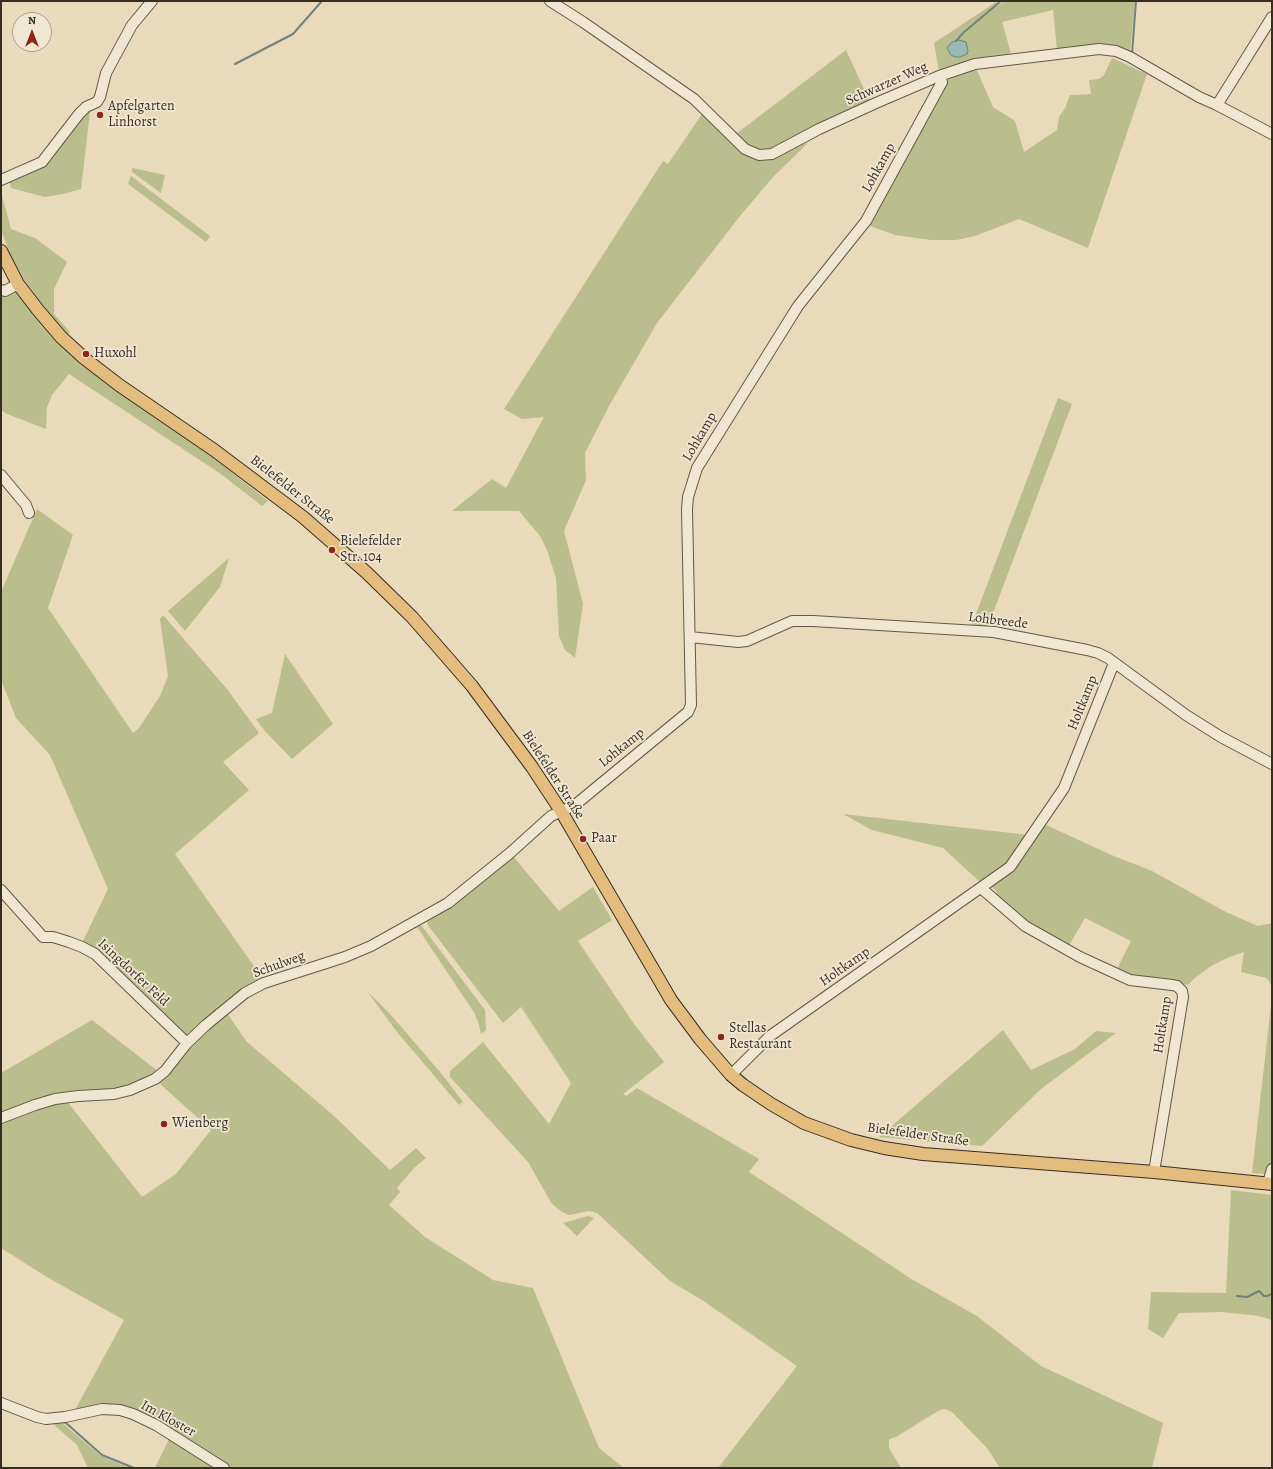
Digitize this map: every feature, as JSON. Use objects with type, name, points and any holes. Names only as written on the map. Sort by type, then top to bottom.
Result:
[{"type":"main road","name":"Bielefelder Straße","points":[[1,251],[18,284],[38,310],[61,337],[84,358],[119,385],[214,450],[309,521],[367,573],[412,617],[472,686],[532,767],[561,811],[671,1000],[700,1039],[731,1075],[743,1085],[771,1104],[804,1123],[851,1140],[884,1148],[922,1154],[1154,1172],[1270,1184]]},
{"type":"street","points":[[1,180],[42,162],[79,114],[86,107],[97,102],[100,97],[106,73],[132,25],[152,1]]},
{"type":"street","name":"Schwarzer Weg","points":[[550,1],[584,22],[694,99],[745,149],[759,155],[772,154],[833,122],[939,76],[975,64],[1099,50],[1116,51],[1130,57],[1199,97],[1272,134]]},
{"type":"street","points":[[1217,105],[1272,17]]},
{"type":"street","name":"Lohkamp","points":[[561,811],[575,804],[688,712],[691,705],[687,510],[688,497],[697,468],[798,306],[866,221],[942,82],[939,76]]},
{"type":"street","points":[[1,290],[5,291],[18,284]]},
{"type":"street","points":[[1,475],[26,505],[29,513]]},
{"type":"street","name":"Lohbreede","points":[[690,637],[738,642],[747,641],[792,621],[994,632],[1092,651],[1108,658],[1186,715],[1221,737],[1272,764]]},
{"type":"street","name":"Holtkamp","points":[[731,1075],[770,1036],[1010,867],[1061,793],[1114,663]]},
{"type":"street","name":"Schulweg","points":[[1,1118],[55,1099],[114,1094],[130,1090],[154,1079],[165,1071],[187,1044],[206,1025],[245,993],[264,983],[345,957],[370,946],[448,903],[510,853],[551,816],[561,811]]},
{"type":"street","name":"Holtkamp","points":[[981,888],[1025,926],[1080,956],[1130,980],[1177,986],[1182,992],[1183,997],[1154,1172]]},
{"type":"street","name":"Isingdorfer Feld","points":[[1,890],[43,937],[53,937],[69,942],[95,954],[187,1044]]},
{"type":"street","points":[[1270,1184],[1272,1169]]},
{"type":"street","name":"Im Kloster","points":[[1,1403],[46,1419],[65,1417],[102,1409],[120,1410],[133,1414],[156,1425],[224,1468]]},
{"type":"green space","points":[[1005,1],[1135,1],[1130,53],[1057,51],[1053,10],[1002,22],[1012,57],[939,72],[934,43],[996,2],[997,6]]},
{"type":"green space","points":[[846,50],[870,102],[771,150],[759,151],[746,147],[736,134]]},
{"type":"green space","points":[[1112,58],[1147,74],[1088,248],[1019,219],[975,236],[956,240],[931,240],[895,235],[870,226],[945,84],[952,75],[976,68],[993,107],[1015,121],[1024,152],[1057,130],[1059,117],[1065,108],[1070,95],[1091,94],[1089,80],[1099,79],[1104,75]]},
{"type":"green space","points":[[704,111],[758,159],[799,144],[808,143],[773,177],[740,216],[657,323],[609,406],[585,453],[586,480],[564,531],[583,604],[575,658],[565,650],[559,636],[556,578],[547,550],[540,536],[519,511],[452,511],[492,479],[506,488],[544,417],[522,419],[504,409],[663,161],[668,164]]},
{"type":"green space","points":[[85,112],[90,112],[81,189],[45,197],[11,188],[9,180],[42,164]]},
{"type":"green space","points":[[132,168],[165,175],[161,193],[132,172]]},
{"type":"green space","points":[[131,176],[210,236],[206,242],[128,184]]},
{"type":"green space","points":[[1,192],[11,229],[35,238],[67,262],[54,289],[54,314],[70,332],[68,334],[52,318],[25,281],[10,254],[1,230]]},
{"type":"green space","points":[[16,292],[58,341],[116,390],[211,456],[268,501],[262,506],[221,474],[69,374],[52,395],[47,407],[46,429],[7,414],[1,410],[1,294]]},
{"type":"green space","points":[[1058,398],[1072,404],[987,629],[971,627]]},
{"type":"green space","points":[[37,509],[73,535],[48,608],[133,733],[139,728],[160,696],[168,676],[160,619],[163,615],[227,689],[259,733],[223,762],[249,790],[175,854],[263,979],[186,1039],[82,943],[108,889],[50,755],[16,718],[1,680],[1,592]]},
{"type":"green space","points":[[229,558],[220,587],[185,631],[168,611]]},
{"type":"green space","points":[[285,654],[333,724],[292,759],[264,730],[256,719],[272,713]]},
{"type":"green space","points":[[843,814],[1029,835],[1008,865],[980,882],[943,848],[872,830]]},
{"type":"green space","points":[[1044,824],[1109,854],[1152,871],[1226,912],[1258,926],[1272,923],[1272,987],[1267,978],[1241,972],[1244,952],[1211,966],[1188,985],[1179,984],[1130,977],[1116,971],[1131,941],[1085,918],[1068,947],[1026,924],[994,896],[997,892],[990,885]]},
{"type":"green space","points":[[512,855],[559,911],[593,887],[612,920],[578,941],[634,1024],[664,1062],[623,1094],[626,1096],[637,1088],[759,1159],[749,1172],[913,1280],[977,1316],[1041,1366],[1163,1423],[1152,1468],[1000,1468],[987,1448],[951,1411],[944,1409],[938,1411],[896,1437],[889,1439],[889,1448],[901,1468],[718,1468],[797,1366],[702,1300],[670,1281],[597,1213],[589,1211],[569,1215],[562,1212],[552,1204],[528,1162],[450,1077],[450,1071],[483,1042],[549,1124],[571,1083],[521,1007],[503,1023],[427,924],[428,920]]},
{"type":"green space","points":[[421,925],[485,1010],[486,1030],[481,1034],[475,1014],[417,927]]},
{"type":"green space","points":[[367,991],[391,1015],[440,1072],[463,1102],[459,1105],[397,1032]]},
{"type":"green space","points":[[1272,996],[1272,1164],[1266,1174],[1252,1173]]},
{"type":"green space","points":[[227,1013],[246,1041],[334,1116],[390,1170],[416,1148],[426,1158],[413,1169],[397,1188],[400,1192],[389,1205],[425,1237],[493,1280],[533,1288],[599,1448],[624,1468],[229,1468],[158,1423],[100,1406],[75,1410],[124,1320],[45,1276],[1,1248],[1,1121],[66,1100],[142,1197],[176,1174],[211,1130],[157,1081],[201,1034]]},
{"type":"green space","points":[[92,1020],[159,1072],[142,1082],[1,1115],[1,1073]]},
{"type":"green space","points":[[1003,1030],[1031,1070],[1075,1049],[1096,1031],[1116,1033],[1041,1089],[982,1146],[879,1137]]},
{"type":"green space","points":[[1231,1190],[1272,1195],[1272,1320],[1259,1316],[1222,1312],[1179,1313],[1163,1338],[1148,1329],[1151,1292],[1226,1293]]},
{"type":"green space","points":[[588,1216],[594,1218],[577,1236],[563,1223]]},
{"type":"green space","points":[[61,1422],[101,1456],[129,1468],[88,1468],[77,1445],[52,1423]]},
{"type":"green space","points":[[170,1437],[219,1468],[155,1468]]},
{"type":"water","points":[[959,40],[966,42],[968,51],[967,54],[960,57],[955,57],[951,55],[947,48],[952,42]]},
{"type":"waterway","points":[[235,64],[293,34],[322,1]]},
{"type":"waterway","points":[[956,41],[963,33],[1001,1]]},
{"type":"waterway","points":[[1132,54],[1136,1]]},
{"type":"waterway","points":[[1237,1296],[1247,1297],[1259,1291],[1264,1296],[1272,1294]]},
{"type":"waterway","points":[[63,1422],[102,1455],[134,1468]]},
{"type":"place","name":"Apfelgarten Linhorst","points":[[100,115]]},
{"type":"place","name":"Huxohl","points":[[86,354]]},
{"type":"place","name":"Bielefelder Str. 104","points":[[332,550]]},
{"type":"place","name":"Paar","points":[[583,839]]},
{"type":"place","name":"Stellas Restaurant","points":[[721,1037]]},
{"type":"place","name":"Wienberg","points":[[164,1124]]}]
